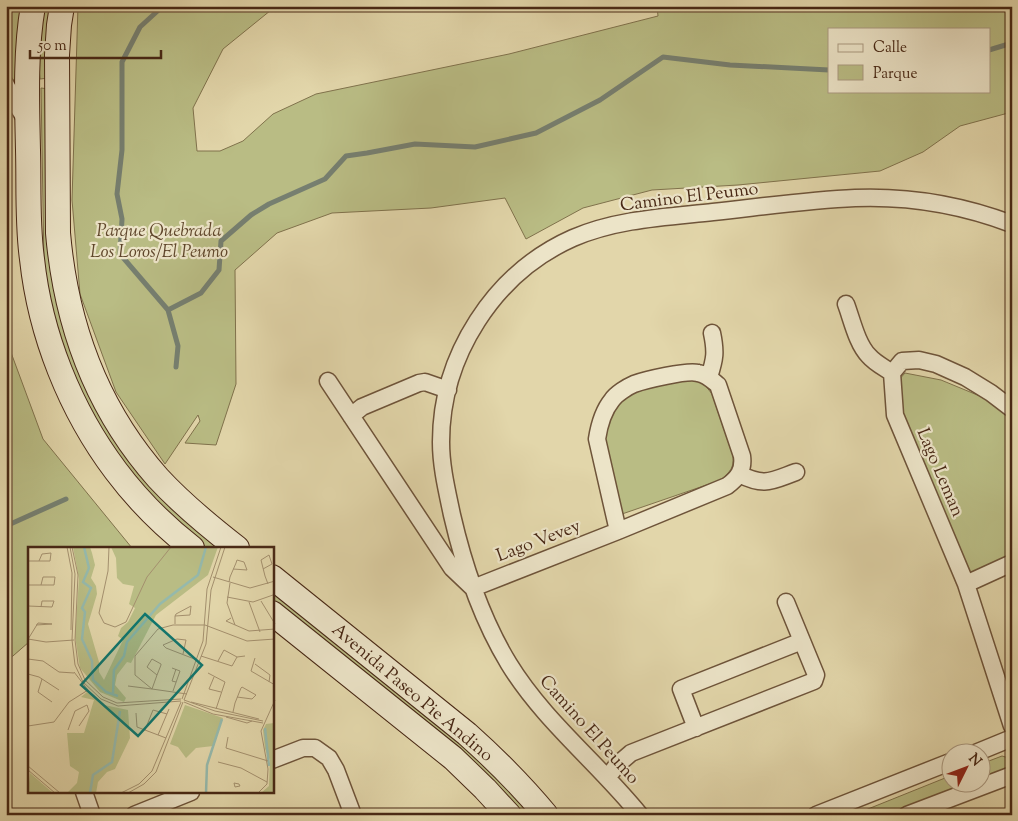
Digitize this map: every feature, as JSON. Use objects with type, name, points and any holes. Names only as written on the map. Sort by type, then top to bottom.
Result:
[{"type":"street","points":[[33,6],[29,46],[29,230],[32,260],[44,322],[59,368],[79,412],[96,442],[115,470],[152,511],[191,547]]},
{"type":"street","points":[[62,6],[57,55],[58,233],[65,289],[79,341],[98,388],[123,433],[158,478],[209,526],[236,547]]},
{"type":"street","points":[[7,87],[28,122]]},
{"type":"street","name":"Camino El Peumo","points":[[640,815],[608,777],[555,725],[524,686],[508,663],[473,588],[463,559],[446,489],[441,443],[448,390],[456,364],[471,332],[483,313],[502,290],[525,267],[540,256],[573,238],[591,231],[629,222],[832,199],[857,198],[934,203],[961,208],[1012,224]]},
{"type":"street","points":[[846,304],[865,352],[892,373],[902,361],[919,360],[936,364],[965,377],[1012,409]]},
{"type":"street","points":[[709,378],[715,360],[715,346],[712,333]]},
{"type":"street","points":[[618,531],[597,439],[599,425],[612,400],[632,385],[641,382],[688,372],[700,373],[709,378],[718,385],[742,456],[743,464],[739,474],[763,482],[796,472]]},
{"type":"street","name":"Lago Leman","points":[[892,373],[895,415],[966,584],[1012,726]]},
{"type":"street","name":"Camino El Peumo","points":[[328,381],[452,568],[473,588]]},
{"type":"street","points":[[351,416],[362,408],[419,383],[425,382],[448,390]]},
{"type":"street","name":"Lago Vevey","points":[[473,588],[727,486],[739,474]]},
{"type":"street","points":[[966,584],[1012,563]]},
{"type":"street","name":"Avenida Paseo Pie Andino","points":[[274,579],[467,734],[524,788],[546,815]]},
{"type":"street","points":[[608,777],[617,764],[631,753],[814,681],[816,675],[786,602]]},
{"type":"street","name":"Avenida Paseo Pie Andino","points":[[274,615],[453,758],[509,815]]},
{"type":"street","points":[[696,728],[681,689],[802,641]]},
{"type":"street","points":[[990,747],[1012,738]]},
{"type":"street","points":[[274,759],[303,748],[315,748],[329,758],[336,770],[352,815]]},
{"type":"street","points":[[816,815],[940,766]]},
{"type":"street","points":[[907,815],[1012,776]]},
{"type":"street","points":[[85,794],[92,815]]},
{"type":"street","points":[[134,815],[186,794]]},
{"type":"green space","points":[[11,6],[23,6],[20,93],[10,74],[7,48]]},
{"type":"green space","points":[[41,6],[51,6],[49,78],[40,79],[37,47]]},
{"type":"green space","name":"Parque Quebrada Los Loros/El Peumo","points":[[78,6],[276,6],[223,49],[193,108],[197,151],[220,151],[243,141],[273,114],[316,94],[509,54],[658,16],[657,6],[1012,6],[1012,112],[960,126],[923,152],[880,171],[738,185],[652,190],[583,208],[526,239],[505,198],[431,208],[332,213],[277,233],[235,270],[236,384],[216,445],[185,443],[200,421],[198,415],[165,464],[116,392],[80,294],[72,200]]},
{"type":"green space","points":[[41,88],[49,89],[85,382],[221,547],[206,547],[169,516],[125,466],[82,398],[54,325],[44,263]]},
{"type":"green space","points":[[6,339],[43,439],[131,547],[28,547],[28,643],[6,662]]},
{"type":"green space","points":[[905,373],[941,380],[987,399],[1012,417],[1012,555],[969,575],[890,390]]},
{"type":"green space","points":[[694,379],[705,385],[712,394],[733,456],[731,470],[721,480],[622,514],[605,441],[612,410],[624,397],[638,389]]},
{"type":"green space","points":[[274,590],[466,743],[535,815],[521,815],[510,803],[274,601]]},
{"type":"green space","points":[[1002,756],[1009,758],[1011,764],[1008,768],[990,775],[990,761]]},
{"type":"green space","points":[[940,780],[940,794],[885,815],[853,815]]},
{"type":"waterway","points":[[163,6],[140,27],[122,62],[122,150],[117,194],[122,219],[120,254],[168,310],[178,346],[176,367]]},
{"type":"waterway","points":[[990,50],[1012,43]]},
{"type":"waterway","points":[[168,310],[201,293],[219,270],[221,241],[251,215],[269,204],[325,179],[346,156],[415,144],[475,147],[536,133],[600,100],[663,57],[730,65],[828,70]]},
{"type":"waterway","points":[[6,526],[66,499]]}]
